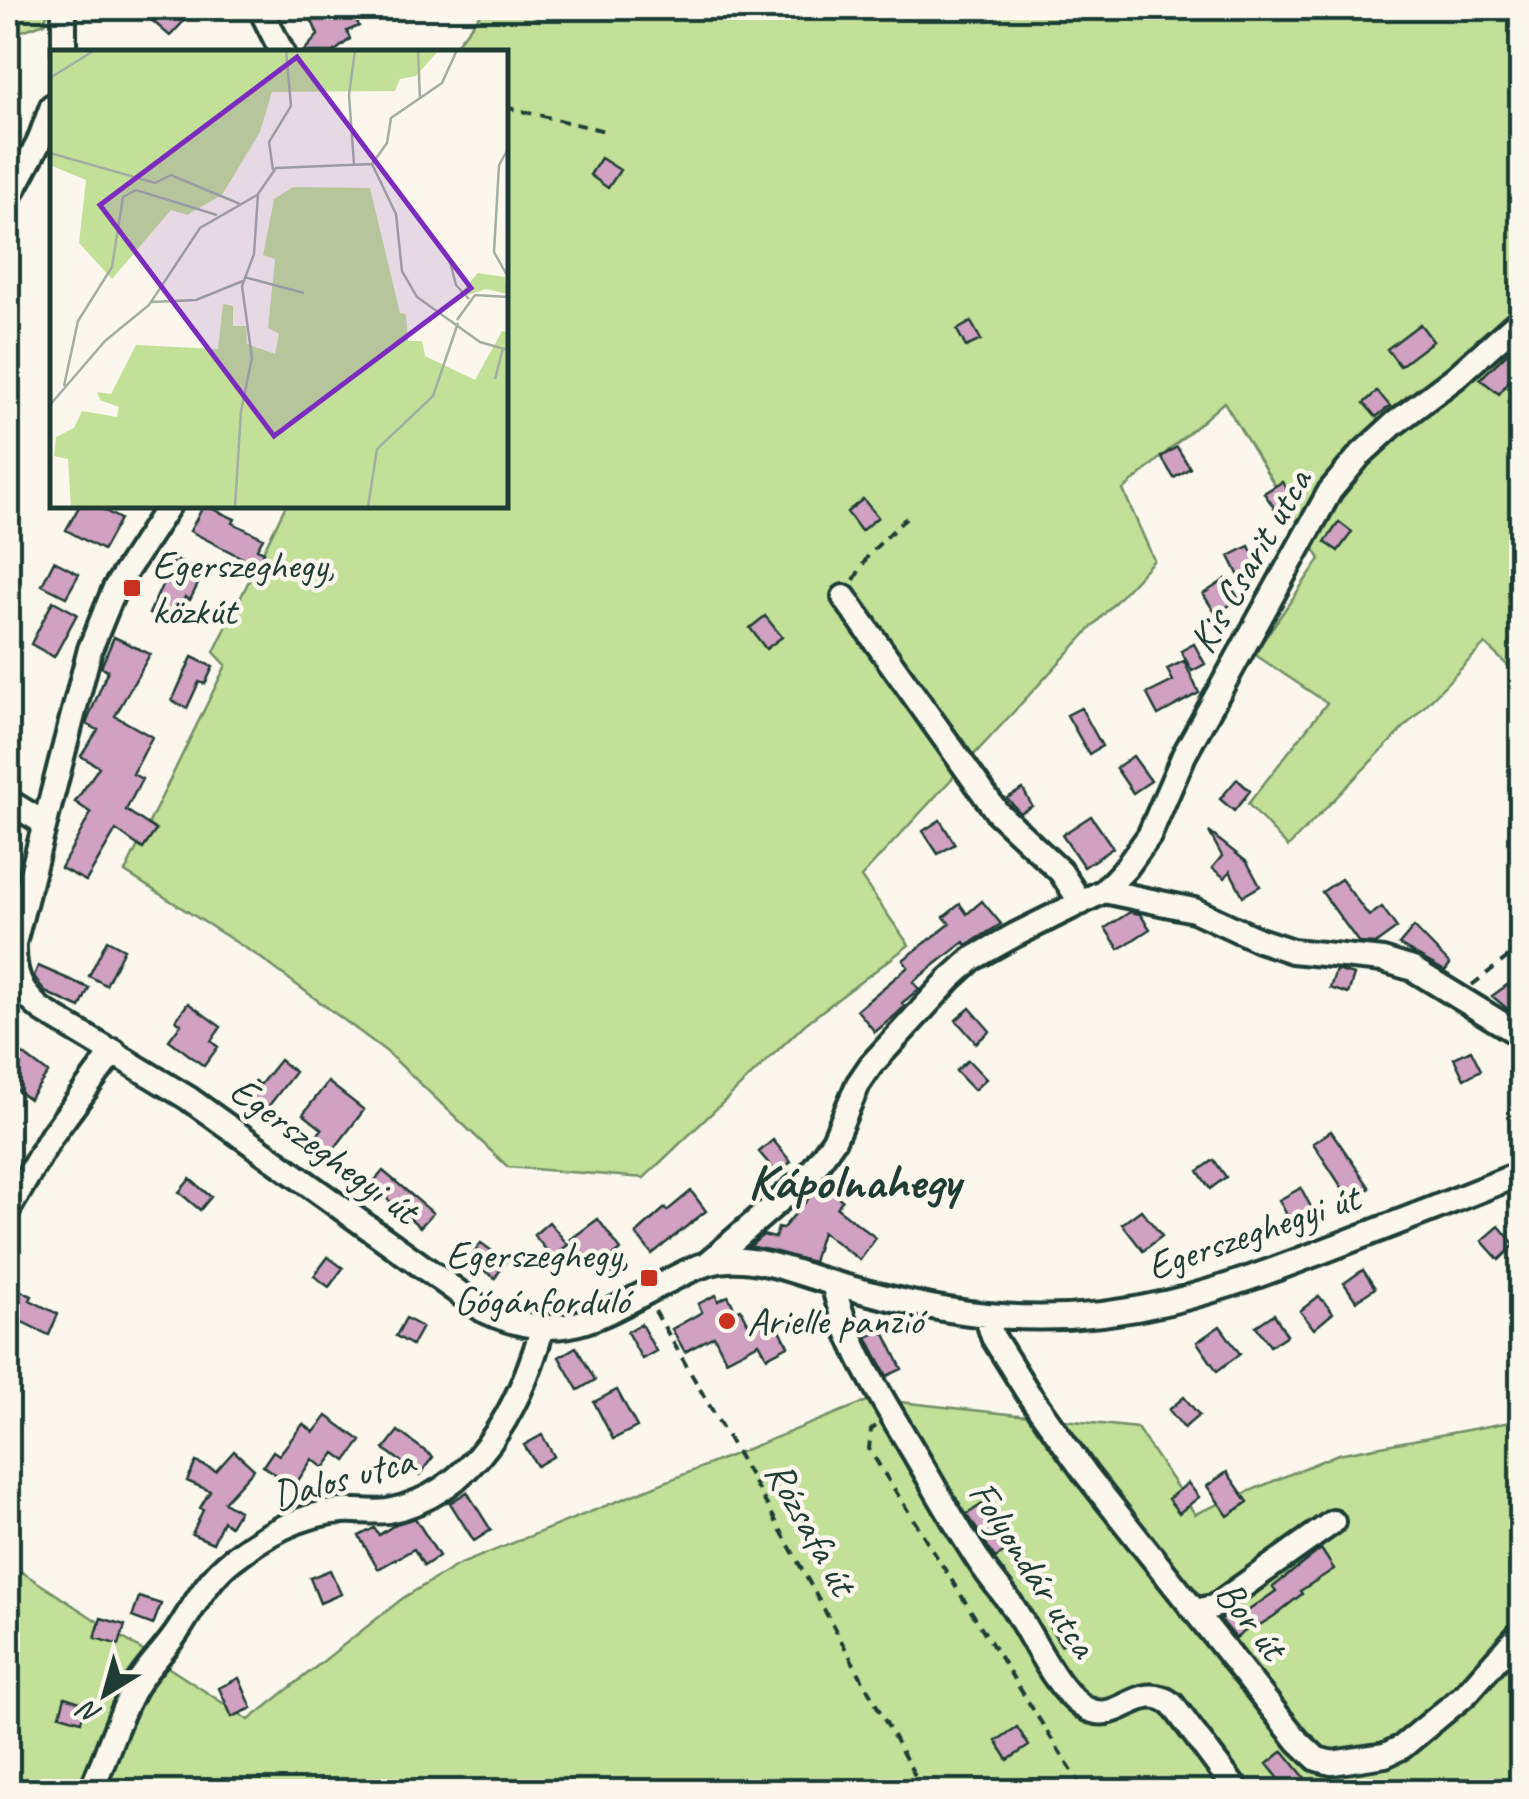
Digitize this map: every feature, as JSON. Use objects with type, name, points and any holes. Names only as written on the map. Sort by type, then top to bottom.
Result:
[{"type":"street","points":[[64,8],[64,50]]},
{"type":"street","points":[[260,8],[281,50]]},
{"type":"street","points":[[8,200],[38,144],[50,111]]},
{"type":"street","name":"Kis Csarit utca","points":[[1104,891],[1149,836],[1184,754],[1330,491],[1395,422],[1456,377],[1522,318]]},
{"type":"street","points":[[15,991],[14,944],[77,692],[114,588],[167,508]]},
{"type":"street","points":[[844,597],[997,812],[1061,872],[1082,904]]},
{"type":"street","points":[[8,801],[44,823]]},
{"type":"street","points":[[1104,891],[1194,910],[1259,940],[1292,950],[1383,960],[1413,969],[1522,1036]]},
{"type":"street","name":"Egerszeghegyi út","points":[[15,991],[114,1050],[246,1138],[462,1297],[516,1325],[542,1329],[576,1325],[706,1264],[810,1174],[834,1140],[870,1065],[950,979],[972,960],[1015,934],[1104,891]]},
{"type":"street","points":[[8,1210],[52,1135],[114,1050]]},
{"type":"street","name":"Egerszeghegyi út","points":[[706,1264],[742,1260],[920,1306],[986,1315],[1110,1314],[1216,1292],[1522,1173]]},
{"type":"street","name":"Folyondár utca","points":[[833,1283],[840,1315],[892,1416],[982,1565],[1078,1704],[1092,1712],[1106,1713],[1147,1694],[1162,1697],[1172,1704],[1238,1792]]},
{"type":"street","name":"Bor út","points":[[986,1315],[994,1337],[1028,1393],[1086,1474],[1298,1741],[1317,1759],[1332,1763],[1385,1755],[1402,1746],[1466,1694],[1522,1631]]},
{"type":"street","name":"Dalos utca","points":[[90,1792],[136,1685],[180,1629],[200,1592],[214,1576],[257,1542],[297,1522],[340,1511],[384,1512],[433,1495],[456,1479],[502,1427],[542,1329]]},
{"type":"street","points":[[1196,1611],[1215,1606],[1333,1522]]},
{"type":"path","points":[[508,107],[609,132]]},
{"type":"path","points":[[844,597],[869,554],[908,517]]},
{"type":"path","points":[[8,627],[21,596]]},
{"type":"path","points":[[1456,996],[1522,946]]},
{"type":"path","name":"Rózsafa út","points":[[644,1294],[731,1441],[924,1792]]},
{"type":"path","points":[[892,1416],[871,1430],[869,1449],[1085,1792]]},
{"type":"green space","points":[[8,8],[48,8],[45,23],[8,36]]},
{"type":"green space","points":[[485,8],[1521,8],[1521,678],[1485,644],[1288,847],[1248,804],[1327,703],[1254,654],[1320,559],[1224,402],[1123,490],[1154,560],[861,877],[909,945],[805,1024],[644,1178],[508,1167],[387,1052],[258,956],[125,872],[226,665],[214,652],[285,508],[508,508],[508,50],[452,50]]},
{"type":"green space","points":[[887,1393],[891,1401],[1137,1428],[1195,1514],[1338,1454],[1521,1420],[1521,1791],[8,1791],[8,1563],[249,1720],[403,1598],[458,1565]]},
{"type":"green space","points":[[8,1546],[18,1555],[8,1563]]},
{"type":"building","points":[[158,8],[196,8],[170,36],[149,18]]},
{"type":"building","points":[[326,8],[351,8],[359,26],[347,31],[350,39],[336,50],[305,50],[318,35],[309,14]]},
{"type":"building","points":[[601,158],[620,170],[608,188],[590,175]]},
{"type":"building","points":[[971,322],[981,340],[966,347],[957,330]]},
{"type":"building","points":[[1420,324],[1433,341],[1400,366],[1387,349]]},
{"type":"building","points":[[1522,339],[1522,364],[1499,394],[1480,379]]},
{"type":"building","points":[[1377,391],[1390,406],[1376,417],[1364,403]]},
{"type":"building","points":[[1177,447],[1190,468],[1174,478],[1161,457]]},
{"type":"building","points":[[1282,482],[1296,504],[1279,515],[1264,493]]},
{"type":"building","points":[[863,499],[878,517],[861,531],[847,512]]},
{"type":"building","points":[[78,508],[100,508],[120,519],[103,550],[66,530]]},
{"type":"building","points":[[202,508],[211,508],[263,538],[257,549],[264,552],[258,566],[190,531]]},
{"type":"building","points":[[1339,522],[1352,532],[1338,551],[1325,542]]},
{"type":"building","points":[[1249,546],[1259,567],[1239,576],[1229,556]]},
{"type":"building","points":[[174,559],[203,574],[190,600],[185,597],[172,625],[149,614]]},
{"type":"building","points":[[54,561],[79,574],[66,597],[42,585]]},
{"type":"building","points":[[1226,579],[1239,599],[1216,614],[1203,594]]},
{"type":"building","points":[[53,601],[77,614],[54,657],[31,644]]},
{"type":"building","points":[[765,616],[782,637],[766,649],[750,628]]},
{"type":"building","points":[[114,637],[150,654],[115,716],[152,737],[133,774],[142,779],[126,810],[156,830],[143,849],[116,830],[86,881],[61,868],[91,813],[75,802],[99,767],[81,756],[98,730],[86,724],[108,670],[101,667]]},
{"type":"building","points":[[1194,644],[1205,664],[1192,671],[1181,651]]},
{"type":"building","points":[[192,657],[213,667],[205,684],[199,682],[187,708],[172,701]]},
{"type":"building","points":[[1184,661],[1199,693],[1158,715],[1147,694],[1173,681],[1167,669]]},
{"type":"building","points":[[1081,708],[1102,746],[1089,754],[1067,715]]},
{"type":"building","points":[[1133,756],[1151,781],[1133,793],[1116,768]]},
{"type":"building","points":[[1237,779],[1250,791],[1234,811],[1220,799]]},
{"type":"building","points":[[1023,789],[1032,806],[1020,813],[1007,798]]},
{"type":"building","points":[[1091,816],[1113,848],[1084,867],[1062,835]]},
{"type":"building","points":[[940,820],[955,844],[938,854],[923,831]]},
{"type":"building","points":[[1209,832],[1247,862],[1260,886],[1243,896],[1230,871],[1225,878],[1212,868],[1222,856]]},
{"type":"building","points":[[1341,879],[1369,916],[1382,907],[1397,928],[1375,944],[1359,943],[1322,892]]},
{"type":"building","points":[[982,901],[1001,924],[967,945],[964,942],[913,982],[919,989],[875,1032],[857,1010],[908,967],[903,960],[950,924],[944,917],[960,904],[967,914]]},
{"type":"building","points":[[1130,912],[1140,914],[1150,929],[1119,949],[1105,928]]},
{"type":"building","points":[[1414,927],[1450,964],[1445,971],[1399,945]]},
{"type":"building","points":[[107,940],[124,949],[106,985],[89,976]]},
{"type":"building","points":[[38,966],[89,988],[80,1008],[45,992],[34,976]]},
{"type":"building","points":[[1336,970],[1354,975],[1348,994],[1330,988]]},
{"type":"building","points":[[1507,985],[1521,1003],[1510,1011],[1492,996]]},
{"type":"building","points":[[188,1003],[221,1027],[211,1041],[218,1047],[204,1066],[169,1040],[181,1024],[176,1020]]},
{"type":"building","points":[[970,1008],[990,1031],[976,1043],[956,1020]]},
{"type":"building","points":[[8,1043],[48,1073],[29,1099],[8,1084]]},
{"type":"building","points":[[1471,1050],[1481,1070],[1464,1079],[1454,1058]]},
{"type":"building","points":[[280,1060],[295,1072],[264,1112],[244,1095],[255,1081],[260,1085]]},
{"type":"building","points":[[968,1060],[986,1079],[974,1090],[956,1071]]},
{"type":"building","points":[[328,1082],[364,1110],[328,1157],[311,1144],[322,1129],[303,1114]]},
{"type":"building","points":[[1331,1131],[1370,1188],[1350,1200],[1313,1143]]},
{"type":"building","points":[[773,1140],[791,1162],[777,1173],[759,1152]]},
{"type":"building","points":[[1214,1160],[1226,1177],[1210,1189],[1198,1171]]},
{"type":"building","points":[[383,1171],[433,1213],[420,1227],[371,1185]]},
{"type":"building","points":[[190,1179],[211,1197],[200,1210],[179,1192]]},
{"type":"building","points":[[821,1184],[842,1200],[837,1208],[876,1238],[860,1260],[822,1232],[813,1262],[750,1246],[763,1235],[775,1238],[778,1228],[782,1229]]},
{"type":"building","points":[[1301,1188],[1312,1209],[1290,1221],[1279,1200]]},
{"type":"building","points":[[691,1191],[706,1211],[652,1254],[636,1234]]},
{"type":"building","points":[[1141,1210],[1162,1236],[1143,1251],[1122,1224]]},
{"type":"building","points":[[598,1219],[621,1250],[608,1260],[616,1270],[602,1280],[571,1239]]},
{"type":"building","points":[[549,1222],[568,1245],[552,1257],[534,1235]]},
{"type":"building","points":[[1499,1226],[1515,1245],[1499,1260],[1482,1241]]},
{"type":"building","points":[[481,1243],[506,1261],[495,1278],[469,1260]]},
{"type":"building","points":[[328,1257],[343,1268],[329,1287],[314,1276]]},
{"type":"building","points":[[1363,1270],[1375,1288],[1356,1301],[1344,1283]]},
{"type":"building","points":[[15,1288],[58,1314],[49,1335],[8,1315],[8,1303]]},
{"type":"building","points":[[716,1295],[718,1301],[728,1296],[736,1311],[741,1309],[750,1327],[773,1315],[788,1346],[767,1357],[759,1343],[726,1360],[714,1336],[685,1352],[672,1329],[702,1312],[698,1304]]},
{"type":"building","points":[[1319,1296],[1333,1313],[1314,1329],[1300,1311]]},
{"type":"building","points":[[1274,1314],[1287,1335],[1270,1346],[1256,1326]]},
{"type":"building","points":[[406,1318],[422,1327],[412,1345],[396,1336]]},
{"type":"building","points":[[641,1324],[656,1351],[642,1359],[627,1332]]},
{"type":"building","points":[[1220,1326],[1240,1354],[1217,1371],[1197,1342]]},
{"type":"building","points":[[883,1330],[902,1369],[887,1376],[867,1337]]},
{"type":"building","points":[[576,1347],[595,1380],[578,1390],[559,1357]]},
{"type":"building","points":[[617,1390],[637,1427],[613,1439],[594,1402]]},
{"type":"building","points":[[1184,1397],[1199,1415],[1184,1428],[1169,1410]]},
{"type":"building","points":[[327,1416],[361,1441],[346,1461],[335,1453],[324,1468],[312,1459],[294,1487],[263,1466],[273,1451],[279,1455],[303,1424],[314,1432]]},
{"type":"building","points":[[398,1431],[433,1457],[419,1475],[384,1449]]},
{"type":"building","points":[[542,1435],[554,1456],[537,1466],[524,1445]]},
{"type":"building","points":[[234,1451],[254,1469],[224,1502],[239,1511],[230,1526],[223,1521],[213,1543],[192,1534],[210,1491],[187,1481],[196,1462],[216,1471]]},
{"type":"building","points":[[1227,1472],[1248,1502],[1228,1516],[1207,1486]]},
{"type":"building","points":[[1188,1483],[1199,1497],[1179,1513],[1168,1499]]},
{"type":"building","points":[[467,1492],[491,1530],[474,1541],[450,1503]]},
{"type":"building","points":[[987,1501],[1001,1522],[990,1530],[1005,1552],[995,1558],[967,1514]]},
{"type":"building","points":[[415,1518],[439,1556],[424,1566],[414,1549],[378,1569],[359,1536],[374,1528],[379,1535]]},
{"type":"building","points":[[1321,1549],[1334,1569],[1300,1591],[1302,1594],[1274,1616],[1236,1638],[1221,1620],[1234,1611],[1238,1618],[1276,1591],[1273,1587]]},
{"type":"building","points":[[330,1570],[341,1594],[320,1603],[310,1578]]},
{"type":"building","points":[[139,1597],[161,1604],[153,1625],[132,1617]]},
{"type":"building","points":[[1062,1617],[1075,1635],[1061,1645],[1049,1626]]},
{"type":"building","points":[[101,1618],[125,1625],[119,1645],[95,1638]]},
{"type":"building","points":[[239,1678],[252,1708],[232,1717],[219,1688]]},
{"type":"building","points":[[65,1697],[86,1704],[81,1721],[60,1715]]},
{"type":"building","points":[[1017,1727],[1029,1746],[1008,1760],[996,1741]]},
{"type":"building","points":[[1283,1751],[1306,1779],[1290,1792],[1267,1764]]},
{"type":"place","name":"Egerszeghegy, közkút","points":[[132,588]]},
{"type":"place","name":"Egerszeghegy, Gógánforduló","points":[[649,1278]]},
{"type":"place","name":"Arielle panzió","points":[[727,1321]]},
{"type":"district","name":"Kápolnahegy","points":[[854,1181]]}]
